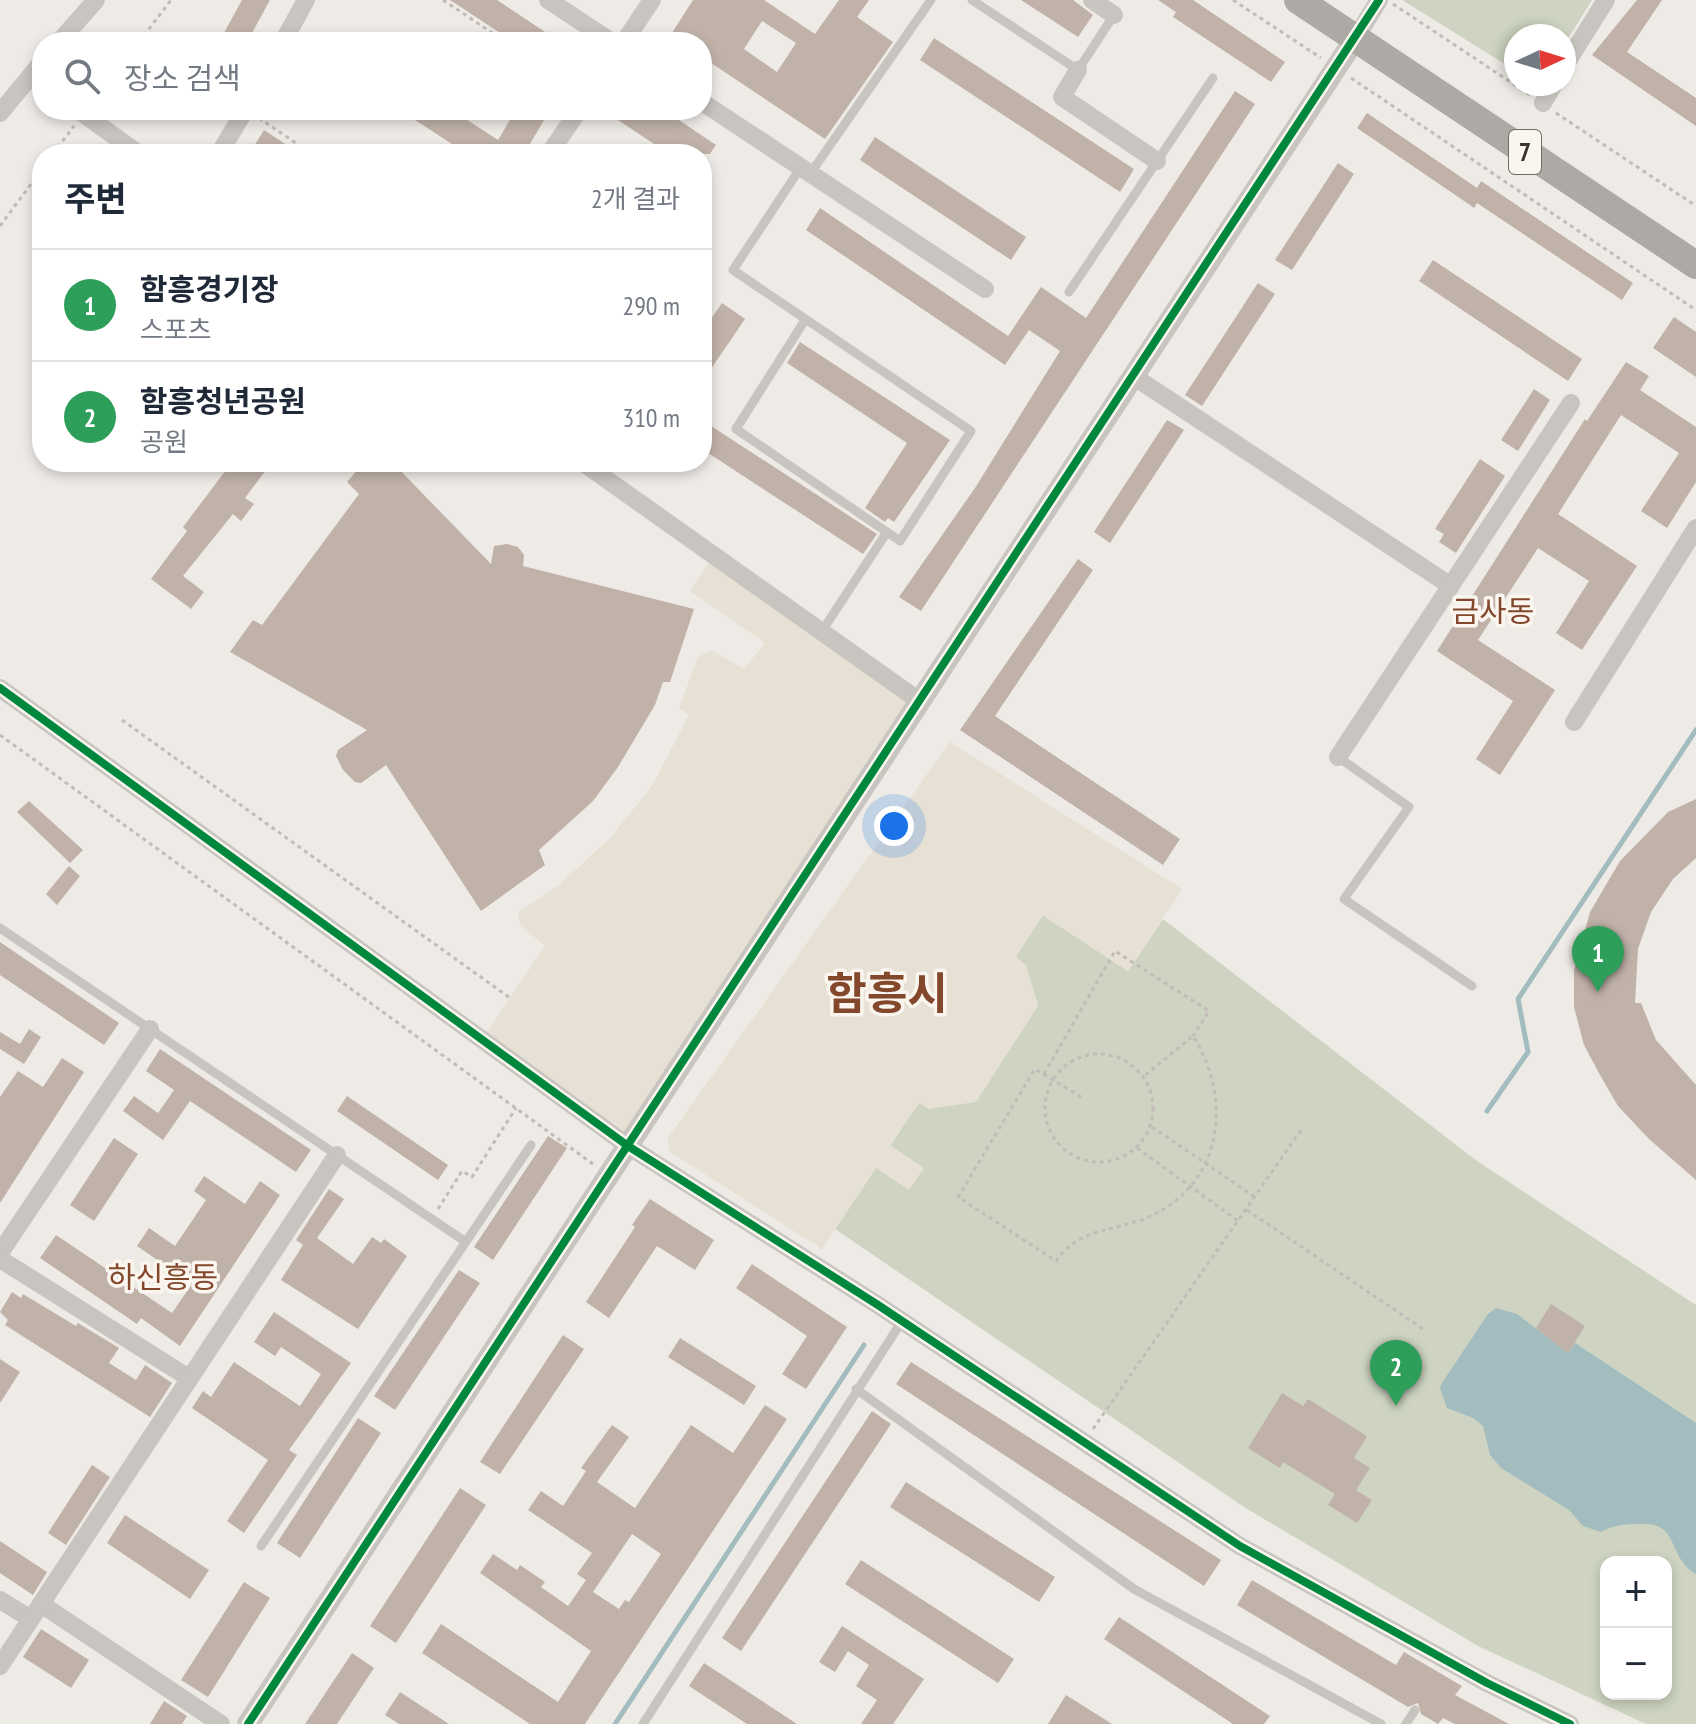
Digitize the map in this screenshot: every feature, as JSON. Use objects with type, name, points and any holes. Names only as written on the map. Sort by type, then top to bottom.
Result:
[{"type":"highway","name":"7","points":[[1298,0],[1696,265]]},
{"type":"street","points":[[68,32],[96,0]]},
{"type":"street","points":[[288,32],[306,0]]},
{"type":"street","points":[[548,0],[597,32]]},
{"type":"street","points":[[631,32],[652,0]]},
{"type":"street","points":[[1092,0],[1114,15]]},
{"type":"street","points":[[248,1724],[1379,0]]},
{"type":"street","points":[[1576,48],[1606,0]]},
{"type":"street","points":[[1078,70],[1062,97],[1157,161]]},
{"type":"street","points":[[0,113],[32,80]]},
{"type":"street","points":[[1543,103],[1547,96]]},
{"type":"street","points":[[712,109],[985,289]]},
{"type":"street","points":[[92,120],[125,144]]},
{"type":"street","points":[[227,144],[247,120]]},
{"type":"street","points":[[556,144],[572,120]]},
{"type":"street","points":[[1133,376],[1451,586]]},
{"type":"street","points":[[1338,757],[1571,403]]},
{"type":"street","points":[[596,472],[918,700]]},
{"type":"street","points":[[1574,722],[1696,528]]},
{"type":"street","points":[[0,688],[628,1146],[902,1321],[1240,1546],[1487,1683],[1570,1724]]},
{"type":"street","points":[[150,1029],[0,1256],[189,1378]]},
{"type":"street","points":[[0,1666],[337,1155]]},
{"type":"street","points":[[0,1600],[36,1611],[221,1724]]},
{"type":"lane","points":[[805,320],[736,429],[900,541],[971,431],[733,270],[931,0]]},
{"type":"lane","points":[[972,0],[1078,70],[1114,15]]},
{"type":"lane","points":[[1069,292],[1213,78]]},
{"type":"lane","points":[[822,631],[887,532]]},
{"type":"lane","points":[[1338,757],[1409,807],[1344,899],[1472,986]]},
{"type":"lane","points":[[0,928],[466,1242]]},
{"type":"lane","points":[[261,1546],[531,1145]]},
{"type":"lane","points":[[643,1724],[902,1321]]},
{"type":"lane","points":[[856,1389],[1134,1589],[1381,1724]]},
{"type":"lane","points":[[1406,1724],[1415,1710]]},
{"type":"path","points":[[147,32],[171,0]]},
{"type":"path","points":[[443,0],[491,32]]},
{"type":"path","points":[[1233,0],[1696,310]]},
{"type":"path","points":[[60,144],[76,120]]},
{"type":"path","points":[[261,120],[297,144]]},
{"type":"path","points":[[0,226],[32,183]]},
{"type":"path","points":[[122,720],[510,998]]},
{"type":"path","points":[[0,735],[609,1175]]},
{"type":"path","points":[[1044,1074],[1115,951],[1209,1011],[1193,1036],[1143,1077]]},
{"type":"path","points":[[1081,1097],[1035,1069],[958,1197],[1056,1261],[1073,1241],[1151,1216],[1189,1186],[1205,1163],[1217,1130],[1217,1096],[1208,1064],[1193,1036]]},
{"type":"path","points":[[1101,1054],[1123,1059],[1143,1077],[1154,1104],[1151,1127],[1136,1148],[1120,1159],[1098,1163],[1066,1152],[1047,1124],[1045,1101],[1053,1080],[1078,1058],[1101,1054]]},
{"type":"path","points":[[432,1219],[462,1171],[472,1177],[516,1108]]},
{"type":"path","points":[[1151,1127],[1255,1197]]},
{"type":"path","points":[[1084,1443],[1303,1127]]},
{"type":"path","points":[[1136,1148],[1238,1221]]},
{"type":"path","points":[[1246,1209],[1426,1331]]},
{"type":"green space","points":[[1402,0],[1592,0],[1576,26],[1504,24],[1504,64]]},
{"type":"green space","points":[[1043,915],[1128,971],[1163,919],[1477,1161],[1696,1305],[1696,1724],[1646,1724],[1478,1646],[1244,1507],[835,1229],[876,1168],[923,1169],[890,1146],[919,1102],[1038,1006],[1026,966],[1015,957]]},
{"type":"shaded area","points":[[714,555],[918,700],[628,1146],[482,1039],[545,946],[520,925],[518,912],[559,885],[611,837],[652,786],[689,715],[679,708],[698,657],[711,650],[744,669],[765,643],[690,591]]},
{"type":"shaded area","points":[[950,742],[1182,889],[1128,971],[1042,915],[1016,957],[1026,965],[1038,1006],[976,1102],[928,1109],[919,1103],[890,1145],[924,1168],[909,1190],[876,1168],[822,1249],[670,1152],[667,1139]]},
{"type":"water","points":[[1496,1308],[1517,1314],[1568,1353],[1575,1343],[1696,1423],[1696,1574],[1680,1559],[1668,1534],[1661,1528],[1629,1524],[1601,1532],[1583,1526],[1569,1510],[1501,1468],[1490,1455],[1483,1426],[1473,1418],[1447,1408],[1440,1388],[1442,1383],[1488,1314]]},
{"type":"building","points":[[242,0],[270,0],[252,32],[224,32]]},
{"type":"building","points":[[450,0],[497,0],[545,32],[499,32]]},
{"type":"building","points":[[693,0],[764,0],[815,34],[839,0],[869,0],[857,17],[893,42],[825,139],[712,64],[712,32],[673,32]],"holes":[[[762,21],[796,43],[777,72],[744,49]]]},
{"type":"building","points":[[1021,0],[1073,0],[1093,15],[1078,37]]},
{"type":"building","points":[[1158,0],[1193,0],[1285,62],[1271,82],[1173,17],[1176,12]]},
{"type":"building","points":[[1637,0],[1662,0],[1627,52],[1696,98],[1696,126],[1592,55]]},
{"type":"building","points":[[934,38],[1134,169],[1120,192],[920,60]]},
{"type":"building","points":[[1235,91],[1255,104],[921,611],[899,597],[975,488],[1060,351],[1029,330],[1005,365],[806,230],[820,208],[1008,336],[1041,287],[1086,318]]},
{"type":"building","points":[[1367,113],[1477,188],[1481,181],[1633,283],[1622,300],[1477,203],[1474,208],[1357,128]]},
{"type":"building","points":[[415,120],[467,120],[498,140],[510,120],[544,120],[530,144],[452,144]]},
{"type":"building","points":[[618,120],[679,120],[716,145],[712,151],[712,144],[654,144]]},
{"type":"building","points":[[264,130],[286,144],[255,144]]},
{"type":"building","points":[[875,137],[1026,237],[1011,260],[860,160]]},
{"type":"building","points":[[1338,163],[1354,174],[1292,270],[1275,260]]},
{"type":"building","points":[[1433,260],[1582,359],[1568,381],[1419,281]]},
{"type":"building","points":[[1258,283],[1275,294],[1202,406],[1185,395]]},
{"type":"building","points":[[722,303],[745,319],[712,367],[712,318]]},
{"type":"building","points":[[1674,317],[1696,332],[1696,377],[1653,348]]},
{"type":"building","points":[[800,342],[950,440],[894,522],[888,518],[885,522],[865,508],[907,443],[787,363]]},
{"type":"building","points":[[1626,362],[1649,376],[1640,390],[1696,427],[1696,482],[1667,528],[1641,511],[1679,453],[1621,415],[1558,514],[1637,566],[1582,650],[1556,633],[1589,581],[1538,548],[1478,640],[1555,690],[1500,775],[1476,759],[1513,701],[1437,651],[1585,419],[1587,421]]},
{"type":"building","points":[[1534,389],[1550,400],[1518,451],[1501,440]]},
{"type":"building","points":[[1167,420],[1184,430],[1110,543],[1094,532]]},
{"type":"building","points":[[712,427],[877,534],[863,554],[712,456]]},
{"type":"building","points":[[1480,459],[1505,476],[1456,553],[1439,542],[1444,534],[1435,529]]},
{"type":"building","points":[[224,472],[264,472],[245,498],[254,504],[241,521],[233,514],[183,576],[204,592],[191,609],[151,579],[187,531],[183,527]]},
{"type":"building","points":[[356,472],[402,472],[491,564],[494,546],[507,544],[518,547],[524,555],[523,566],[694,609],[670,682],[663,682],[655,705],[618,767],[593,801],[539,850],[545,865],[481,911],[386,765],[361,783],[355,782],[343,770],[336,756],[338,750],[367,730],[230,652],[253,620],[262,625],[359,494],[347,482]]},
{"type":"building","points":[[1078,559],[1093,570],[995,716],[1180,839],[1163,865],[960,730]]},
{"type":"building","points":[[1696,799],[1696,858],[1673,879],[1651,912],[1638,949],[1635,1003],[1641,1003],[1656,1040],[1696,1085],[1696,1180],[1649,1139],[1618,1106],[1584,1045],[1574,1007],[1574,971],[1590,912],[1620,861],[1668,812]]},
{"type":"building","points":[[29,801],[83,850],[70,863],[17,812]]},
{"type":"building","points":[[69,866],[80,876],[57,905],[46,894]]},
{"type":"building","points":[[0,942],[119,1023],[104,1045],[0,975]]},
{"type":"building","points":[[29,1029],[41,1037],[24,1064],[0,1049],[0,1032],[20,1044]]},
{"type":"building","points":[[160,1049],[311,1150],[296,1172],[190,1101],[163,1140],[123,1111],[134,1096],[158,1113],[174,1090],[146,1071]]},
{"type":"building","points":[[62,1058],[84,1072],[0,1203],[0,1097],[18,1071],[43,1087]]},
{"type":"building","points":[[347,1096],[448,1165],[438,1180],[337,1111]]},
{"type":"building","points":[[548,1136],[567,1148],[493,1260],[474,1247]]},
{"type":"building","points":[[114,1138],[138,1154],[94,1221],[70,1205]]},
{"type":"building","points":[[204,1176],[245,1204],[260,1181],[280,1195],[180,1346],[141,1318],[137,1324],[40,1258],[56,1235],[172,1313],[192,1284],[137,1246],[149,1228],[175,1246],[206,1200],[194,1191]]},
{"type":"building","points":[[329,1189],[344,1199],[317,1238],[353,1264],[372,1237],[381,1243],[384,1239],[407,1256],[358,1329],[281,1280],[303,1245],[296,1240]]},
{"type":"building","points":[[650,1199],[714,1240],[695,1270],[657,1246],[609,1318],[586,1302]]},
{"type":"building","points":[[752,1264],[847,1327],[806,1389],[782,1374],[807,1336],[736,1288]]},
{"type":"building","points":[[459,1270],[480,1283],[395,1410],[374,1396]]},
{"type":"building","points":[[12,1292],[21,1298],[23,1294],[119,1348],[109,1363],[136,1380],[145,1365],[172,1383],[150,1417],[5,1325],[8,1320],[0,1312]]},
{"type":"building","points":[[1551,1304],[1585,1326],[1568,1353],[1536,1328]]},
{"type":"building","points":[[274,1312],[351,1363],[289,1450],[297,1455],[244,1533],[227,1521],[268,1460],[192,1408],[203,1391],[211,1397],[234,1362],[300,1406],[321,1374],[281,1347],[275,1356],[254,1342]]},
{"type":"building","points":[[563,1335],[584,1349],[500,1474],[480,1462]]},
{"type":"building","points":[[680,1338],[756,1386],[744,1405],[668,1357]]},
{"type":"building","points":[[0,1359],[20,1372],[0,1403]]},
{"type":"building","points":[[911,1362],[1221,1560],[1204,1586],[896,1384]]},
{"type":"building","points":[[1282,1393],[1303,1406],[1308,1399],[1367,1436],[1354,1458],[1370,1468],[1356,1490],[1372,1500],[1357,1523],[1328,1505],[1335,1494],[1283,1462],[1280,1468],[1248,1448]]},
{"type":"building","points":[[765,1405],[787,1419],[585,1724],[530,1724],[422,1653],[441,1624],[558,1702],[591,1651],[480,1573],[493,1554],[517,1570],[520,1565],[545,1582],[541,1587],[568,1606],[586,1580],[577,1574],[592,1553],[528,1510],[541,1491],[563,1506],[586,1471],[581,1468],[612,1425],[629,1437],[597,1482],[635,1508],[691,1425],[733,1453]],"holes":[[[632,1534],[661,1554],[629,1602],[625,1600],[619,1609],[593,1592]]]},
{"type":"building","points":[[872,1411],[891,1424],[741,1651],[722,1638]]},
{"type":"building","points":[[358,1418],[381,1433],[300,1558],[277,1543]]},
{"type":"building","points":[[92,1465],[110,1477],[66,1545],[48,1533]]},
{"type":"building","points":[[906,1482],[1055,1577],[1039,1602],[890,1507]]},
{"type":"building","points":[[460,1488],[486,1505],[396,1643],[370,1626]]},
{"type":"building","points":[[125,1515],[209,1570],[190,1599],[107,1543]]},
{"type":"building","points":[[0,1541],[47,1572],[33,1595],[0,1573]]},
{"type":"building","points":[[861,1560],[1014,1659],[998,1683],[845,1584]]},
{"type":"building","points":[[1252,1580],[1396,1665],[1404,1652],[1462,1686],[1455,1695],[1509,1724],[1455,1724],[1443,1718],[1438,1724],[1421,1714],[1418,1703],[1408,1707],[1237,1605]]},
{"type":"building","points":[[244,1582],[270,1598],[208,1697],[181,1680]]},
{"type":"building","points":[[1119,1617],[1270,1716],[1264,1724],[1233,1724],[1104,1639]]},
{"type":"building","points":[[842,1626],[924,1679],[893,1724],[861,1724],[877,1700],[856,1686],[869,1665],[848,1651],[835,1672],[819,1662]]},
{"type":"building","points":[[41,1629],[89,1660],[71,1688],[23,1657]]},
{"type":"building","points":[[352,1653],[374,1668],[337,1724],[305,1724]]},
{"type":"building","points":[[704,1663],[797,1724],[747,1724],[689,1686]]},
{"type":"building","points":[[400,1692],[449,1724],[399,1724],[385,1715]]},
{"type":"building","points":[[1066,1695],[1112,1724],[1048,1724]]},
{"type":"building","points":[[164,1701],[187,1716],[182,1724],[150,1724]]},
{"type":"waterway","points":[[1487,1111],[1528,1052],[1518,999],[1696,730]]},
{"type":"waterway","points":[[615,1724],[864,1345]]},
{"type":"cycle path","points":[[248,1724],[1379,0]]},
{"type":"cycle path","points":[[0,688],[628,1146],[878,1305],[1240,1546],[1487,1683],[1570,1724]]},
{"type":"place","name":"함흥경기장","points":[[1598,992]]},
{"type":"place","name":"함흥청년공원","points":[[1396,1406]]},
{"type":"district","name":"금사동","points":[[1493,612]]},
{"type":"district","name":"함흥시","points":[[887,994]]},
{"type":"district","name":"하신흥동","points":[[163,1278]]}]
